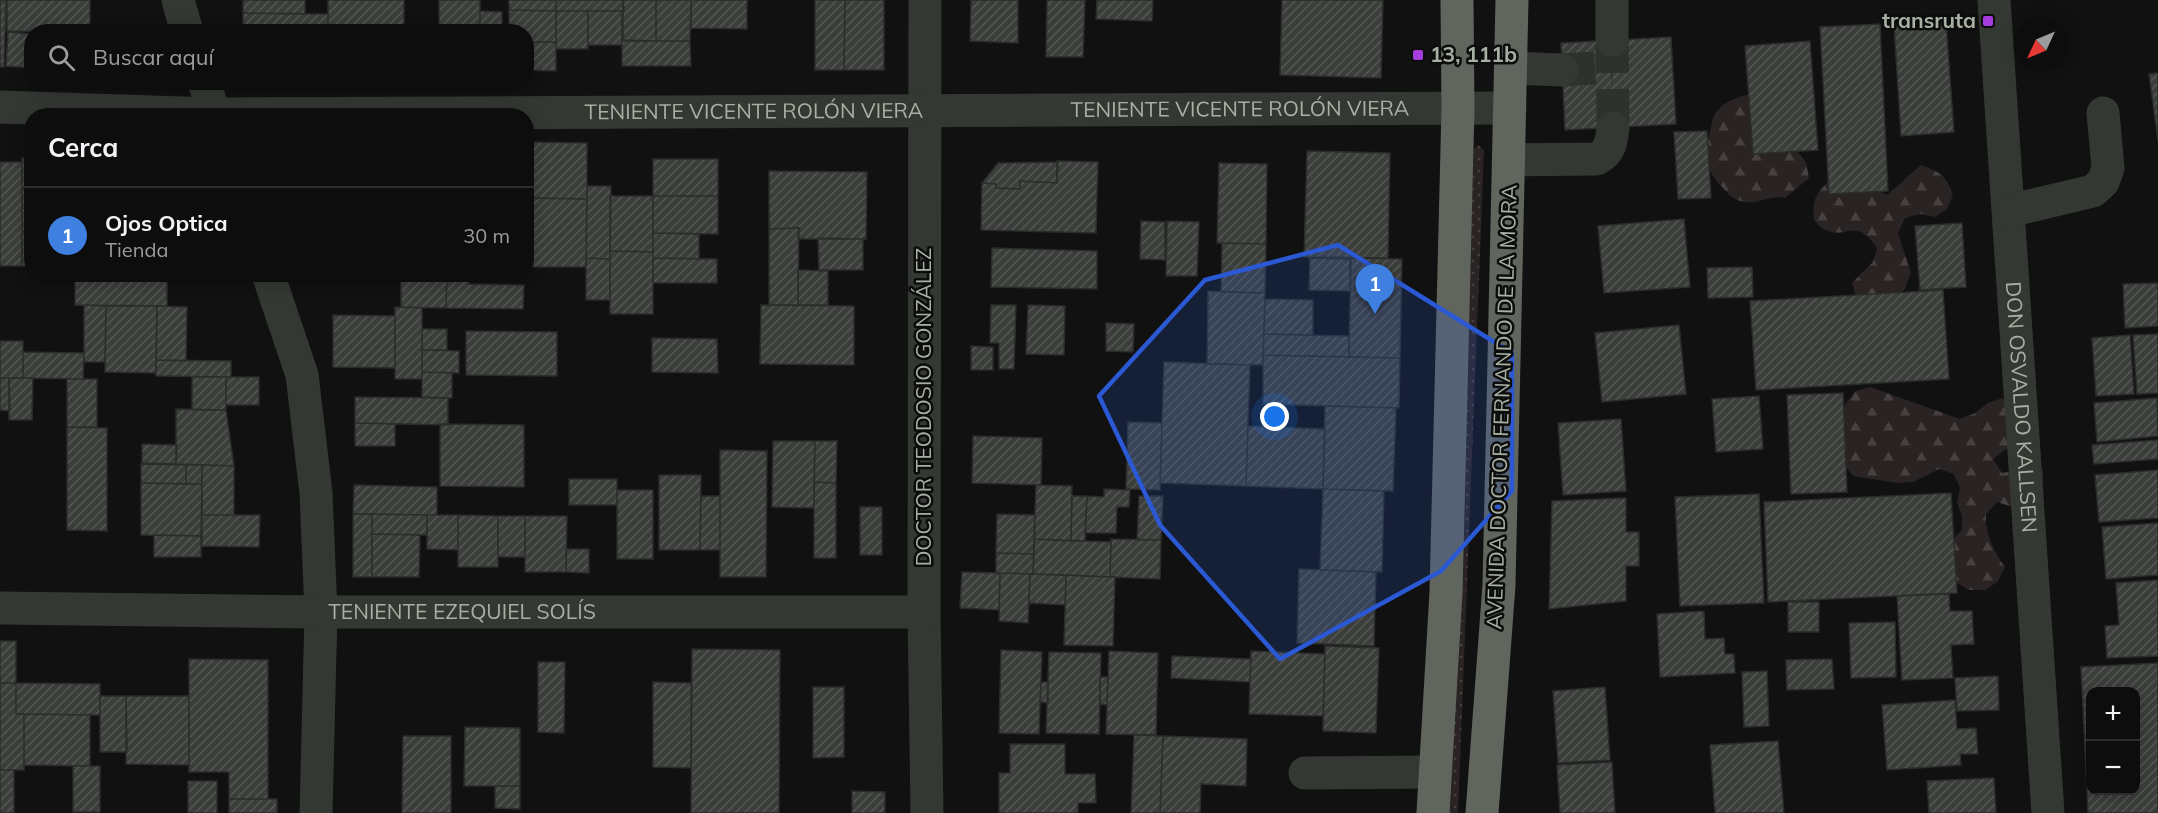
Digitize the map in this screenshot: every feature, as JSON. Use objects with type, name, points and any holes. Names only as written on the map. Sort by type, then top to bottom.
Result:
[{"type":"highway","points":[[1433,813],[1446,592],[1458,108],[1457,0]]},
{"type":"highway","name":"AVENIDA DOCTOR FERNANDO DE LA MORA","points":[[1482,813],[1499,585],[1512,0]]},
{"type":"street","points":[[178,0],[185,24]]},
{"type":"street","name":"DOCTOR TEODOSIO GONZÁLEZ","points":[[925,0],[924,612],[927,813]]},
{"type":"street","points":[[1612,0],[1612,40]]},
{"type":"street","name":"DON OSVALDO KALLSEN","points":[[1994,0],[2048,813]]},
{"type":"street","points":[[1511,68],[1562,70]]},
{"type":"street","points":[[207,90],[213,108]]},
{"type":"street","name":"TENIENTE VICENTE ROLÓN VIERA","points":[[0,107],[27,108]]},
{"type":"street","name":"TENIENTE VICENTE ROLÓN VIERA","points":[[534,113],[1510,108]]},
{"type":"street","points":[[2009,210],[2093,191],[2103,182],[2108,168],[2103,113]]},
{"type":"street","points":[[1509,160],[1597,159],[1611,147],[1614,128]]},
{"type":"street","points":[[271,282],[302,375],[316,494],[321,612],[316,813]]},
{"type":"street","name":"TENIENTE EZEQUIEL SOLÍS","points":[[0,608],[321,612],[924,612]]},
{"type":"street","points":[[1305,773],[1436,772]]},
{"type":"highlighted area","points":[[1338,245],[1512,353],[1512,491],[1441,571],[1280,659],[1160,525],[1099,396],[1205,280]]},
{"type":"green space","points":[[1751,94],[1806,162],[1809,178],[1785,198],[1773,197],[1756,202],[1742,202],[1735,199],[1716,180],[1707,161],[1708,140],[1714,116],[1727,103]]},
{"type":"green space","points":[[1478,145],[1484,150],[1458,813],[1447,813],[1474,149]]},
{"type":"green space","points":[[1921,165],[1938,172],[1948,183],[1953,195],[1947,209],[1935,217],[1920,214],[1905,218],[1898,233],[1911,273],[1905,288],[1895,299],[1856,297],[1852,283],[1873,262],[1877,248],[1863,233],[1852,231],[1840,233],[1822,228],[1814,220],[1816,198],[1830,180],[1873,188],[1887,195]]},
{"type":"green space","points":[[1870,387],[1960,419],[2002,398],[2018,402],[2018,440],[1993,459],[2002,473],[2030,464],[2043,470],[2042,483],[2035,502],[2025,511],[1997,502],[1986,514],[1991,542],[2005,567],[1998,581],[1986,590],[1969,590],[1955,582],[1952,540],[1962,530],[1962,516],[1957,503],[1960,488],[1954,474],[1939,469],[1913,482],[1897,483],[1853,476],[1844,464],[1841,417],[1846,403],[1856,391]]},
{"type":"building","points":[[0,0],[6,0],[4,67],[0,67]]},
{"type":"building","points":[[7,0],[90,0],[90,24],[24,24],[24,31],[7,31]]},
{"type":"building","points":[[243,0],[305,0],[305,14],[243,13]]},
{"type":"building","points":[[328,0],[404,0],[404,24],[328,24]]},
{"type":"building","points":[[439,0],[480,0],[480,24],[439,24]]},
{"type":"building","points":[[509,0],[556,0],[556,11],[509,10]]},
{"type":"building","points":[[556,0],[623,0],[624,11],[556,11]]},
{"type":"building","points":[[623,0],[656,0],[656,41],[623,40]]},
{"type":"building","points":[[656,0],[691,0],[690,41],[656,41]]},
{"type":"building","points":[[691,0],[747,0],[747,29],[691,28]]},
{"type":"building","points":[[815,0],[845,0],[844,70],[815,70]]},
{"type":"building","points":[[845,0],[884,0],[884,70],[844,70]]},
{"type":"building","points":[[971,0],[1018,0],[1018,43],[970,41]]},
{"type":"building","points":[[1047,0],[1085,0],[1083,57],[1046,57]]},
{"type":"building","points":[[1097,0],[1153,0],[1152,21],[1096,19]]},
{"type":"building","points":[[1282,0],[1383,0],[1381,78],[1280,75]]},
{"type":"building","points":[[509,10],[556,11],[556,42],[534,42],[534,24],[509,24]]},
{"type":"building","points":[[480,11],[502,12],[502,24],[480,24]]},
{"type":"building","points":[[556,11],[588,11],[588,49],[556,49]]},
{"type":"building","points":[[588,11],[622,11],[622,45],[588,45]]},
{"type":"building","points":[[243,13],[328,14],[328,24],[243,24]]},
{"type":"building","points":[[1946,22],[1954,132],[1901,136],[1894,25]]},
{"type":"building","points":[[1880,24],[1888,191],[1829,194],[1820,27]]},
{"type":"building","points":[[8,32],[24,33],[24,67],[6,66]]},
{"type":"building","points":[[1671,37],[1676,124],[1565,130],[1561,43]]},
{"type":"building","points":[[622,41],[690,41],[691,66],[622,66]]},
{"type":"building","points":[[1810,41],[1818,150],[1753,154],[1745,46]]},
{"type":"building","points":[[534,42],[556,42],[556,71],[534,70]]},
{"type":"building","points":[[2158,73],[2158,141],[2149,74]]},
{"type":"building","points":[[1707,131],[1711,198],[1678,199],[1674,132]]},
{"type":"building","points":[[534,142],[587,143],[587,199],[534,198]]},
{"type":"building","points":[[1307,151],[1390,153],[1388,258],[1304,257]]},
{"type":"building","points":[[22,158],[24,158],[24,188],[22,188]]},
{"type":"building","points":[[653,159],[718,159],[718,196],[653,196]]},
{"type":"building","points":[[1057,161],[1098,162],[1096,233],[981,230],[982,183],[996,184],[996,188],[1020,189],[1020,181],[1057,183]]},
{"type":"building","points":[[0,162],[22,162],[22,266],[0,266]]},
{"type":"building","points":[[1058,162],[1057,183],[1020,181],[1020,189],[996,188],[996,184],[982,183],[998,163]]},
{"type":"building","points":[[1219,163],[1267,164],[1266,244],[1217,243]]},
{"type":"building","points":[[769,171],[867,172],[866,239],[798,239],[799,228],[769,229]]},
{"type":"building","points":[[587,186],[611,186],[610,259],[586,258]]},
{"type":"building","points":[[22,188],[24,188],[24,232],[22,232]]},
{"type":"building","points":[[610,196],[653,196],[653,252],[610,251]]},
{"type":"building","points":[[653,196],[718,196],[718,234],[653,233]]},
{"type":"building","points":[[534,198],[587,199],[586,267],[534,267]]},
{"type":"building","points":[[1684,219],[1690,287],[1604,293],[1598,226]]},
{"type":"building","points":[[1141,221],[1165,222],[1165,260],[1140,259]]},
{"type":"building","points":[[1167,221],[1199,222],[1197,276],[1166,276]]},
{"type":"building","points":[[1962,223],[1966,287],[1920,290],[1915,226]]},
{"type":"building","points":[[799,228],[798,305],[769,305],[769,229]]},
{"type":"building","points":[[22,232],[24,232],[24,266],[22,266]]},
{"type":"building","points":[[653,233],[699,234],[699,259],[653,258]]},
{"type":"building","points":[[818,238],[863,239],[863,270],[819,270]]},
{"type":"building","points":[[1222,243],[1266,244],[1265,293],[1221,292]]},
{"type":"building","points":[[992,248],[1097,251],[1097,289],[991,287]]},
{"type":"building","points":[[610,251],[653,252],[653,314],[610,314]]},
{"type":"building","points":[[586,258],[610,259],[610,300],[586,300]]},
{"type":"building","points":[[653,258],[717,259],[717,283],[653,283]]},
{"type":"building","points":[[1310,258],[1350,259],[1350,291],[1309,290]]},
{"type":"building","points":[[1351,258],[1402,259],[1400,358],[1349,357]]},
{"type":"building","points":[[1752,267],[1753,297],[1708,298],[1707,268]]},
{"type":"building","points":[[798,270],[828,271],[828,305],[798,305]]},
{"type":"building","points":[[75,282],[167,282],[167,306],[75,305]]},
{"type":"building","points":[[401,282],[447,282],[446,308],[401,307]]},
{"type":"building","points":[[447,282],[524,285],[523,309],[446,308]]},
{"type":"building","points":[[2158,283],[2158,326],[2125,328],[2123,284]]},
{"type":"building","points":[[1943,290],[1949,379],[1756,390],[1750,301]]},
{"type":"building","points":[[1208,291],[1265,293],[1263,365],[1207,364]]},
{"type":"building","points":[[1265,299],[1313,300],[1313,335],[1264,334]]},
{"type":"building","points":[[84,305],[106,306],[105,362],[84,362]]},
{"type":"building","points":[[761,305],[854,306],[854,365],[760,364]]},
{"type":"building","points":[[991,305],[1016,305],[1014,369],[999,369],[999,343],[990,343]]},
{"type":"building","points":[[1028,305],[1065,306],[1064,355],[1026,354]]},
{"type":"building","points":[[106,306],[157,306],[156,373],[105,372]]},
{"type":"building","points":[[157,306],[187,307],[186,361],[156,360]]},
{"type":"building","points":[[395,307],[422,308],[422,379],[395,379]]},
{"type":"building","points":[[333,315],[395,316],[395,368],[333,367]]},
{"type":"building","points":[[1106,323],[1134,324],[1133,352],[1106,351]]},
{"type":"building","points":[[1679,325],[1686,394],[1602,402],[1595,333]]},
{"type":"building","points":[[422,329],[447,329],[447,350],[422,350]]},
{"type":"building","points":[[466,331],[557,332],[557,376],[466,375]]},
{"type":"building","points":[[1264,334],[1349,336],[1349,357],[1263,355]]},
{"type":"building","points":[[2158,334],[2158,393],[2137,394],[2133,335]]},
{"type":"building","points":[[2130,335],[2134,394],[2096,396],[2092,338]]},
{"type":"building","points":[[652,338],[717,339],[718,373],[652,372]]},
{"type":"building","points":[[0,341],[23,341],[23,378],[0,378]]},
{"type":"building","points":[[971,346],[993,347],[993,370],[971,370]]},
{"type":"building","points":[[422,350],[459,351],[459,373],[422,372]]},
{"type":"building","points":[[23,352],[84,353],[83,379],[23,378]]},
{"type":"building","points":[[1263,355],[1400,358],[1399,408],[1263,404]]},
{"type":"building","points":[[156,360],[231,361],[231,377],[156,376]]},
{"type":"building","points":[[1164,362],[1250,365],[1246,486],[1160,483]]},
{"type":"building","points":[[422,372],[452,373],[452,398],[422,397]]},
{"type":"building","points":[[192,377],[226,377],[226,410],[192,410]]},
{"type":"building","points":[[226,377],[259,377],[259,405],[226,405]]},
{"type":"building","points":[[0,378],[9,378],[10,411],[0,410]]},
{"type":"building","points":[[9,378],[33,378],[32,420],[9,420]]},
{"type":"building","points":[[67,379],[97,379],[97,427],[67,427]]},
{"type":"building","points":[[1843,393],[1847,492],[1791,494],[1787,395]]},
{"type":"building","points":[[1759,396],[1763,449],[1716,452],[1712,399]]},
{"type":"building","points":[[355,397],[448,398],[448,425],[355,423]]},
{"type":"building","points":[[2157,398],[2158,436],[2097,442],[2094,403]]},
{"type":"building","points":[[1325,406],[1396,408],[1393,491],[1323,489]]},
{"type":"building","points":[[176,409],[226,410],[234,466],[176,464]]},
{"type":"building","points":[[1621,419],[1626,491],[1563,495],[1558,423]]},
{"type":"building","points":[[1128,422],[1162,423],[1160,490],[1126,489]]},
{"type":"building","points":[[355,423],[395,424],[395,446],[355,446]]},
{"type":"building","points":[[440,424],[524,425],[524,487],[440,486]]},
{"type":"building","points":[[1248,426],[1325,429],[1323,489],[1246,486]]},
{"type":"building","points":[[67,427],[107,428],[107,531],[67,530]]},
{"type":"building","points":[[973,436],[1042,438],[1041,485],[972,483]]},
{"type":"building","points":[[2158,440],[2158,459],[2094,464],[2092,445]]},
{"type":"building","points":[[773,441],[815,441],[814,508],[772,507]]},
{"type":"building","points":[[815,441],[837,441],[836,483],[814,482]]},
{"type":"building","points":[[142,444],[177,445],[176,464],[142,463]]},
{"type":"building","points":[[720,450],[767,451],[766,577],[720,577]]},
{"type":"building","points":[[141,464],[186,465],[186,484],[141,483]]},
{"type":"building","points":[[186,465],[202,465],[202,484],[186,484]]},
{"type":"building","points":[[202,465],[234,466],[234,515],[202,515]]},
{"type":"building","points":[[2158,470],[2158,518],[2099,522],[2095,475]]},
{"type":"building","points":[[659,475],[701,475],[700,550],[659,550]]},
{"type":"building","points":[[569,479],[617,479],[617,505],[569,505]]},
{"type":"building","points":[[814,482],[836,483],[836,558],[814,558]]},
{"type":"building","points":[[141,483],[202,484],[201,536],[141,535]]},
{"type":"building","points":[[354,485],[437,487],[437,515],[353,514]]},
{"type":"building","points":[[1036,485],[1072,486],[1071,541],[1034,539]]},
{"type":"building","points":[[1104,489],[1130,490],[1129,507],[1117,507],[1116,533],[1085,533],[1087,496],[1104,497]]},
{"type":"building","points":[[1323,489],[1384,491],[1382,572],[1320,570]]},
{"type":"building","points":[[617,490],[653,490],[653,559],[617,559]]},
{"type":"building","points":[[1951,493],[1957,593],[1768,602],[1764,502]]},
{"type":"building","points":[[1759,494],[1764,603],[1680,606],[1675,497]]},
{"type":"building","points":[[701,496],[720,496],[720,550],[700,550]]},
{"type":"building","points":[[1072,496],[1087,496],[1085,541],[1071,541]]},
{"type":"building","points":[[1139,496],[1163,496],[1161,540],[1137,540]]},
{"type":"building","points":[[1626,498],[1626,532],[1639,532],[1639,566],[1626,566],[1626,601],[1549,609],[1552,501]]},
{"type":"building","points":[[860,507],[882,507],[882,555],[860,555]]},
{"type":"building","points":[[353,514],[372,514],[372,577],[353,577]]},
{"type":"building","points":[[372,514],[427,515],[427,535],[372,534]]},
{"type":"building","points":[[997,514],[1035,515],[1034,554],[996,553]]},
{"type":"building","points":[[202,515],[260,515],[259,547],[202,546]]},
{"type":"building","points":[[427,515],[458,515],[458,550],[427,549]]},
{"type":"building","points":[[458,515],[498,516],[498,567],[458,567]]},
{"type":"building","points":[[498,516],[525,516],[525,557],[498,557]]},
{"type":"building","points":[[525,516],[567,516],[566,572],[525,572]]},
{"type":"building","points":[[2158,523],[2158,575],[2106,579],[2102,527]]},
{"type":"building","points":[[372,534],[420,535],[419,577],[372,577]]},
{"type":"building","points":[[154,535],[201,536],[201,557],[154,557]]},
{"type":"building","points":[[1034,539],[1111,542],[1110,577],[1033,574]]},
{"type":"building","points":[[1111,539],[1161,540],[1160,579],[1110,577]]},
{"type":"building","points":[[566,549],[589,549],[589,573],[566,572]]},
{"type":"building","points":[[996,553],[1034,554],[1033,574],[996,573]]},
{"type":"building","points":[[1299,569],[1376,572],[1374,646],[1297,643]]},
{"type":"building","points":[[962,572],[1000,573],[999,610],[960,608]]},
{"type":"building","points":[[1000,573],[1030,574],[1028,623],[999,621]]},
{"type":"building","points":[[1030,574],[1066,575],[1065,605],[1029,603]]},
{"type":"building","points":[[1066,575],[1115,577],[1113,646],[1064,645]]},
{"type":"building","points":[[2158,580],[2158,656],[2107,658],[2105,626],[2119,625],[2116,583]]},
{"type":"building","points":[[1949,594],[1950,611],[1972,611],[1974,644],[1951,645],[1953,678],[1902,680],[1897,596]]},
{"type":"building","points":[[1788,602],[1819,602],[1819,632],[1788,632]]},
{"type":"building","points":[[1704,611],[1705,639],[1724,638],[1725,654],[1734,654],[1735,673],[1660,677],[1657,614]]},
{"type":"building","points":[[1895,622],[1896,677],[1851,678],[1849,623]]},
{"type":"building","points":[[0,641],[16,641],[16,683],[0,683]]},
{"type":"building","points":[[1325,646],[1379,648],[1376,733],[1323,731]]},
{"type":"building","points":[[692,649],[780,650],[779,813],[691,813]]},
{"type":"building","points":[[1001,650],[1042,652],[1039,734],[999,733]]},
{"type":"building","points":[[1109,651],[1158,653],[1156,735],[1106,734]]},
{"type":"building","points":[[1251,651],[1325,654],[1323,716],[1249,714]]},
{"type":"building","points":[[1049,652],[1101,653],[1099,734],[1046,733]]},
{"type":"building","points":[[1172,656],[1251,659],[1250,682],[1171,678]]},
{"type":"building","points":[[189,659],[268,660],[268,799],[229,799],[229,772],[189,772]]},
{"type":"building","points":[[1832,659],[1834,689],[1787,690],[1786,660]]},
{"type":"building","points":[[538,662],[565,662],[564,733],[538,732]]},
{"type":"building","points":[[2158,663],[2158,813],[2088,813],[2087,795],[2140,795],[2140,687],[2086,687],[2086,771],[2081,667]]},
{"type":"building","points":[[1767,671],[1769,726],[1744,727],[1742,672]]},
{"type":"building","points":[[1998,676],[1999,710],[1957,711],[1955,678]]},
{"type":"building","points":[[1100,677],[1108,677],[1107,705],[1100,704]]},
{"type":"building","points":[[653,682],[691,683],[691,768],[653,767]]},
{"type":"building","points":[[1041,682],[1048,682],[1048,703],[1040,702]]},
{"type":"building","points":[[0,683],[16,683],[16,714],[24,714],[24,770],[0,770]]},
{"type":"building","points":[[16,683],[100,684],[100,715],[16,714]]},
{"type":"building","points":[[813,687],[844,687],[844,757],[813,758]]},
{"type":"building","points":[[1605,687],[1610,760],[1558,763],[1553,691]]},
{"type":"building","points":[[100,696],[126,696],[127,752],[100,752]]},
{"type":"building","points":[[126,696],[189,696],[189,765],[126,764]]},
{"type":"building","points":[[1955,700],[1957,729],[1976,728],[1978,754],[1960,754],[1961,765],[1887,770],[1882,705]]},
{"type":"building","points":[[24,714],[90,715],[90,766],[24,765]]},
{"type":"building","points":[[465,727],[520,728],[520,786],[464,786]]},
{"type":"building","points":[[1134,735],[1163,736],[1160,813],[1131,813]]},
{"type":"building","points":[[403,736],[451,736],[451,813],[402,813]]},
{"type":"building","points":[[1163,736],[1247,739],[1246,786],[1201,784],[1200,813],[1160,813]]},
{"type":"building","points":[[1778,741],[1784,813],[1715,813],[1710,745]]},
{"type":"building","points":[[1010,744],[1065,744],[1065,774],[1095,774],[1096,803],[1078,803],[1078,813],[999,813],[999,773],[1010,773]]},
{"type":"building","points":[[1612,762],[1615,813],[1560,813],[1557,765]]},
{"type":"building","points":[[73,766],[100,766],[100,812],[73,812]]},
{"type":"building","points":[[0,770],[14,770],[14,813],[0,813]]},
{"type":"building","points":[[1994,778],[1996,813],[1929,813],[1927,781]]},
{"type":"building","points":[[188,781],[217,781],[217,813],[188,813]]},
{"type":"building","points":[[495,786],[520,786],[520,809],[495,808]]},
{"type":"building","points":[[852,791],[885,792],[885,813],[852,813]]},
{"type":"building","points":[[229,799],[277,799],[277,813],[229,813]]},
{"type":"tunnel","points":[[1612,40],[1613,128]]},
{"type":"tunnel","points":[[1562,70],[1612,67]]},
{"type":"place","name":"transruta","points":[[1988,21]]},
{"type":"place","name":"13, 111b","points":[[1418,55]]},
{"type":"place","name":"Ojos Optica","points":[[1375,314]]}]
